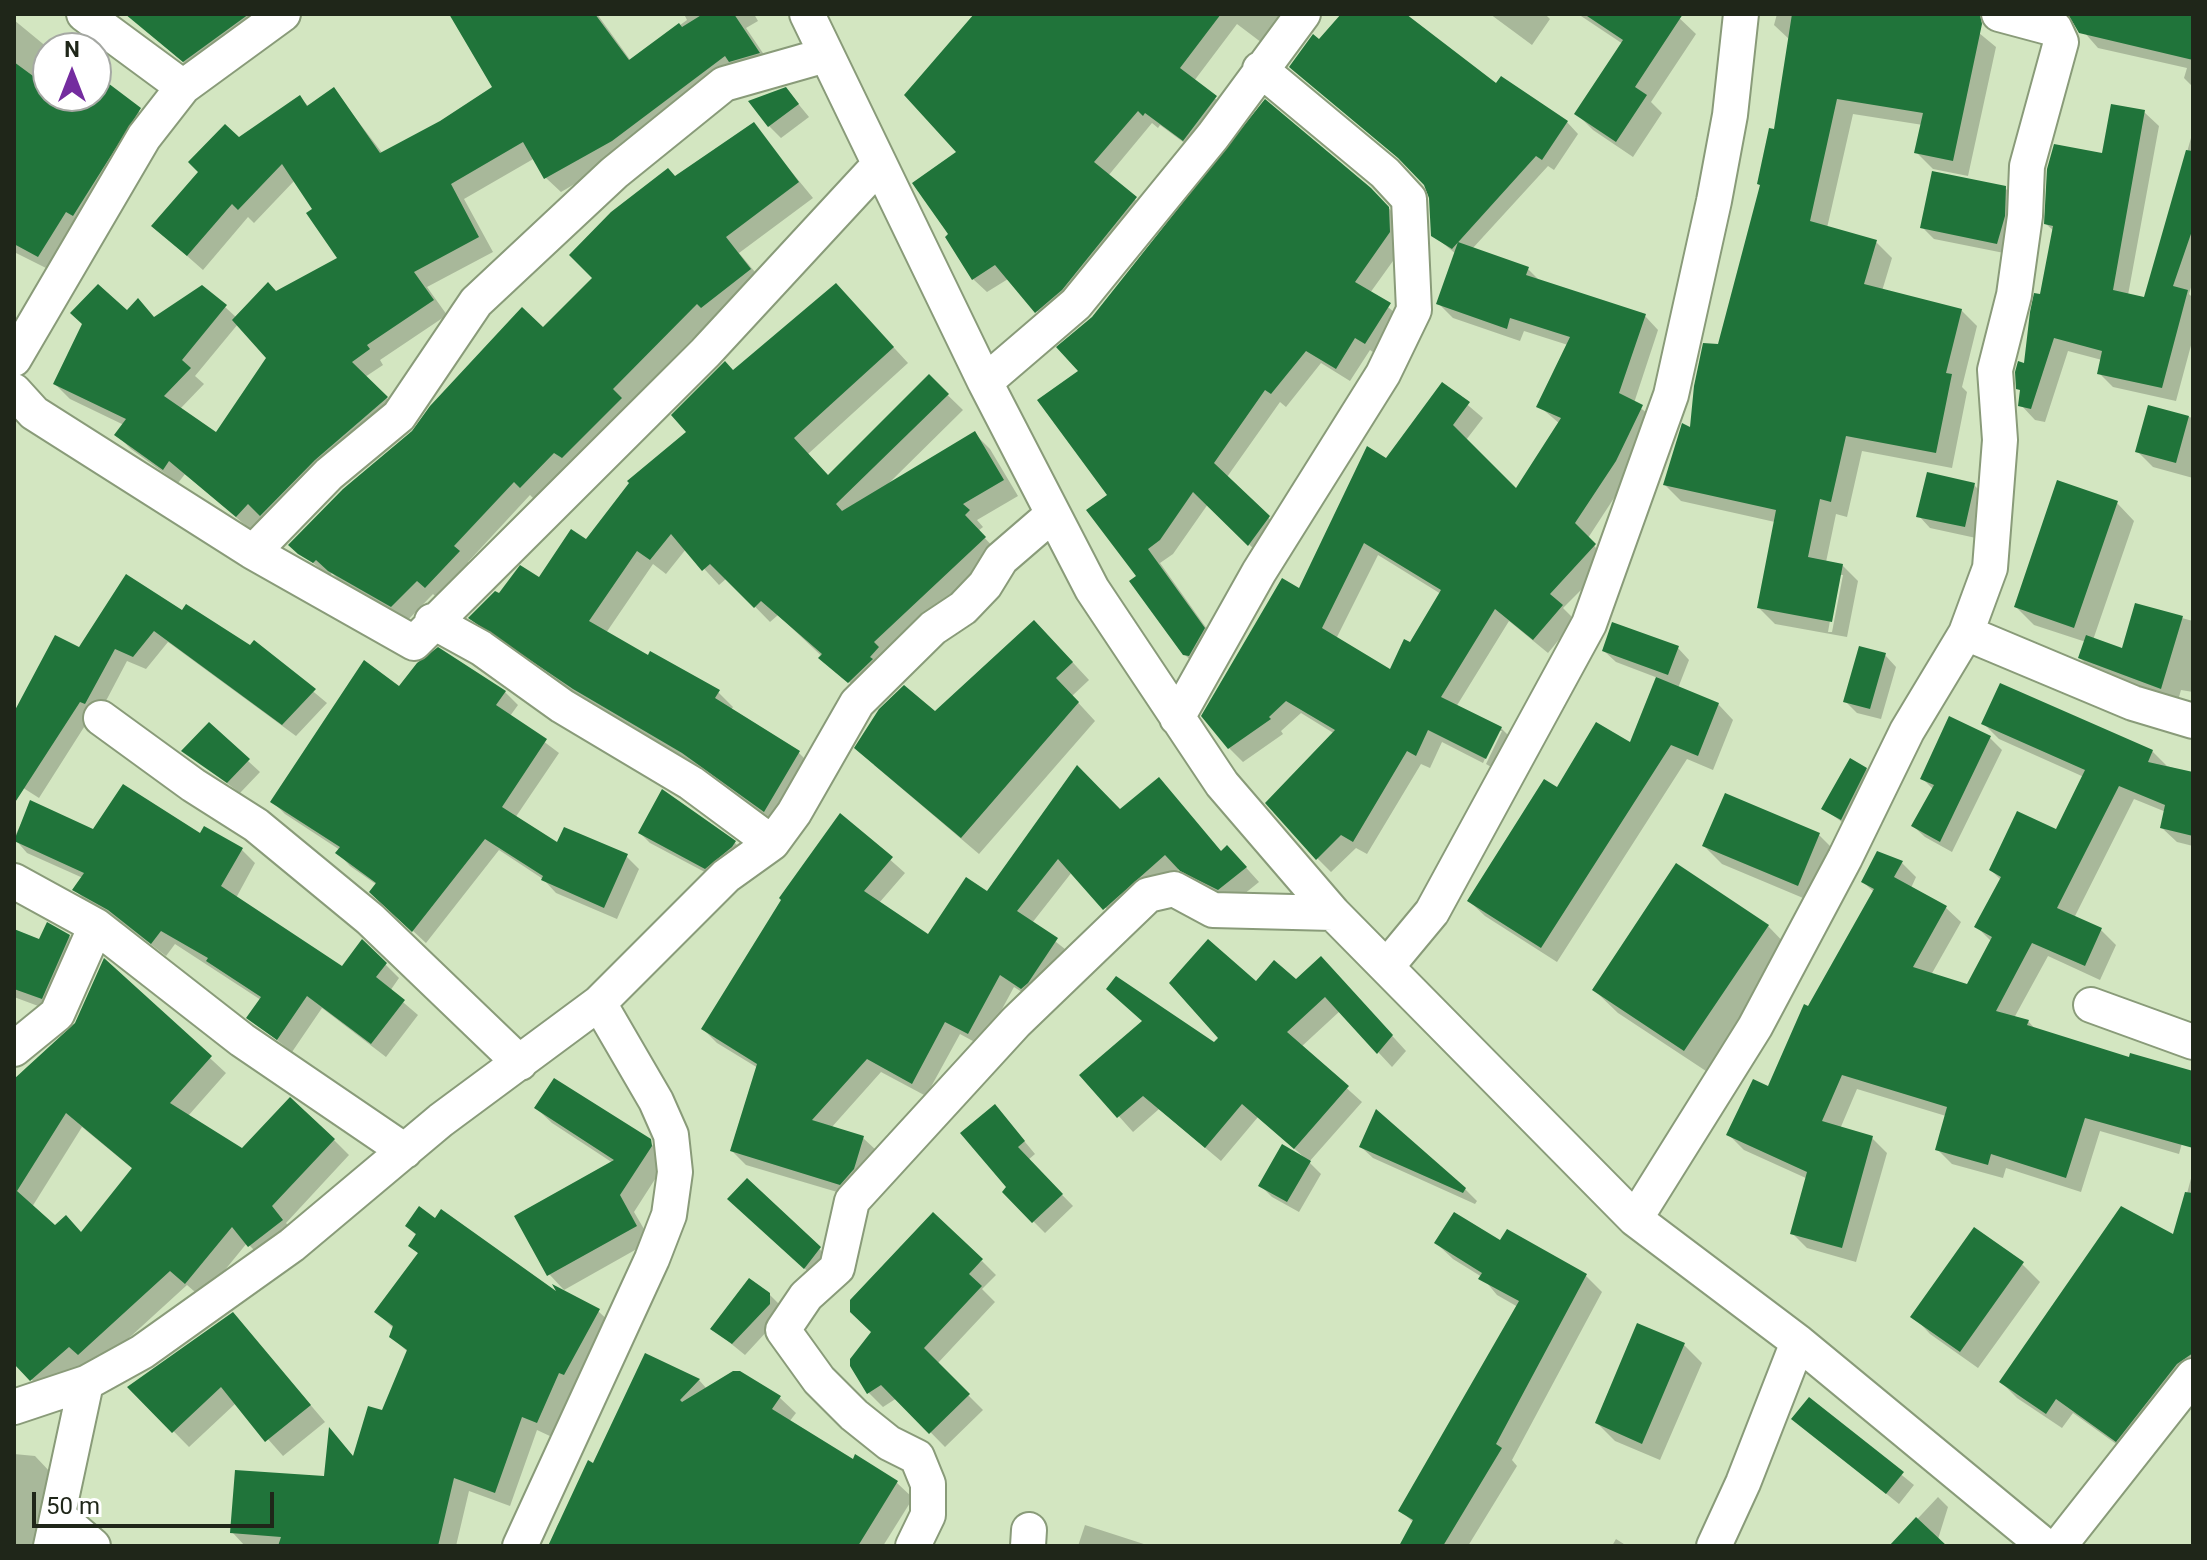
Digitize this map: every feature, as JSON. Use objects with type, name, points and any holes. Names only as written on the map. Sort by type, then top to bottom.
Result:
[{"type":"street","points":[[84,14],[183,87]]},
{"type":"street","points":[[14,359],[144,137],[183,87],[283,14]]},
{"type":"street","points":[[807,14],[1052,515],[1092,589],[1222,784],[1333,913],[1388,965],[1635,1219],[1798,1342],[2045,1546]]},
{"type":"street","points":[[985,382],[1076,304],[1213,136],[1303,14]]},
{"type":"street","points":[[1388,965],[1432,912],[1589,624],[1671,395],[1730,115],[1741,14]]},
{"type":"street","points":[[1635,1219],[1755,1027],[1845,858],[1907,731],[1966,633],[1990,568],[2000,440],[1995,370],[2014,295],[2025,216],[2027,166],[2061,42],[2055,29],[1999,14]]},
{"type":"street","points":[[253,552],[329,474],[399,416],[476,302],[614,173],[724,84],[826,55]]},
{"type":"street","points":[[1177,718],[1259,572],[1383,374],[1414,310],[1409,199],[1385,173],[1260,69]]},
{"type":"street","points":[[14,391],[34,413],[253,552],[414,643],[432,621],[522,537],[705,353],[879,165]]},
{"type":"street","points":[[14,1407],[86,1383],[142,1352],[292,1245],[441,1120],[599,1003],[726,876],[772,843],[794,813],[857,703],[933,628],[963,608],[985,585],[1001,559],[1052,515]]},
{"type":"street","points":[[432,621],[481,648],[562,706],[691,783],[772,843]]},
{"type":"street","points":[[1966,633],[2133,703],[2193,721]]},
{"type":"street","points":[[101,718],[193,785],[256,825],[370,919],[520,1063]]},
{"type":"street","points":[[14,881],[96,926],[242,1040],[405,1151]]},
{"type":"street","points":[[913,1546],[928,1515],[928,1484],[917,1457],[889,1443],[854,1415],[819,1380],[783,1330],[806,1296],[837,1268],[852,1201],[1016,1022],[1148,895],[1174,889],[1213,910],[1333,913]]},
{"type":"street","points":[[14,1049],[57,1014],[96,926]]},
{"type":"street","points":[[520,1546],[652,1259],[669,1215],[675,1172],[671,1135],[656,1101],[599,1003]]},
{"type":"street","points":[[2091,1005],[2193,1042]]},
{"type":"street","points":[[1714,1546],[1743,1483],[1798,1342]]},
{"type":"street","points":[[2059,1546],[2193,1376]]},
{"type":"street","points":[[86,1383],[55,1531],[93,1546]]},
{"type":"building","points":[[125,14],[249,14],[183,62]]},
{"type":"building","points":[[449,14],[595,14],[629,60],[679,23],[682,27],[703,14],[734,14],[760,53],[729,62],[725,56],[612,141],[544,179],[523,142],[451,184],[479,237],[414,272],[434,300],[367,345],[370,349],[352,362],[388,397],[315,460],[260,516],[248,504],[236,517],[169,461],[163,470],[114,435],[126,419],[53,384],[82,324],[70,313],[98,284],[127,310],[138,298],[154,317],[202,285],[227,305],[182,360],[191,368],[164,396],[216,432],[266,358],[232,320],[268,282],[276,291],[337,258],[306,213],[312,209],[282,164],[238,210],[232,204],[187,256],[151,226],[198,172],[188,162],[225,124],[239,137],[300,95],[307,106],[334,87],[380,153],[440,121],[492,87]]},
{"type":"building","points":[[974,14],[1221,14],[1180,68],[1217,96],[1183,141],[1138,111],[1094,162],[1137,197],[1062,290],[1035,313],[995,265],[972,280],[945,237],[948,234],[912,183],[956,152],[904,95]]},
{"type":"building","points":[[1341,14],[1406,14],[1496,83],[1501,76],[1568,121],[1542,160],[1536,156],[1452,249],[1431,236],[1429,198],[1424,185],[1398,158],[1289,67],[1313,34],[1319,39]]},
{"type":"building","points":[[1584,14],[1683,14],[1635,87],[1647,95],[1616,142],[1574,114],[1623,40]]},
{"type":"building","points":[[1792,14],[1980,14],[1982,24],[1953,161],[1914,153],[1923,113],[1837,99],[1810,221],[1877,240],[1864,284],[1962,309],[1946,373],[1952,374],[1936,453],[1846,436],[1831,502],[1820,499],[1808,557],[1843,564],[1832,622],[1757,608],[1776,510],[1663,485],[1682,423],[1690,427],[1703,343],[1718,344],[1760,185],[1757,184],[1769,128],[1774,129]]},
{"type":"building","points":[[2068,14],[2193,14],[2193,60],[2079,33]]},
{"type":"building","points":[[14,62],[32,75],[32,112],[112,112],[112,86],[141,108],[73,216],[66,212],[38,257],[14,244]]},
{"type":"building","points":[[786,87],[799,104],[768,127],[748,101]]},
{"type":"building","points":[[1265,99],[1371,188],[1389,207],[1390,232],[1355,282],[1391,303],[1365,344],[1355,338],[1336,369],[1306,351],[1271,394],[1265,390],[1214,463],[1270,516],[1248,546],[1193,492],[1160,540],[1148,549],[1205,628],[1189,656],[1183,655],[1129,581],[1136,576],[1086,510],[1107,495],[1037,400],[1078,371],[1056,347],[1092,317]]},
{"type":"building","points":[[2111,104],[2145,110],[2113,290],[2144,297],[2186,150],[2193,151],[2193,228],[2173,286],[2188,290],[2162,388],[2097,374],[2102,351],[2054,338],[2031,409],[2018,406],[2020,390],[2016,389],[2015,372],[2018,361],[2024,363],[2034,293],[2040,294],[2053,226],[2044,224],[2047,169],[2054,144],[2102,153]]},
{"type":"building","points":[[754,122],[799,182],[726,237],[751,269],[701,308],[697,304],[613,389],[622,398],[562,458],[554,453],[520,488],[514,482],[454,546],[460,551],[425,588],[417,581],[391,607],[328,571],[316,560],[313,563],[298,554],[288,545],[343,489],[412,431],[430,406],[522,307],[543,327],[592,278],[569,255],[611,212],[668,168],[675,176]]},
{"type":"building","points":[[1932,171],[2006,186],[2005,216],[1997,244],[1920,228]]},
{"type":"building","points":[[1458,242],[1529,267],[1526,275],[1646,314],[1619,393],[1643,405],[1616,461],[1575,523],[1596,544],[1550,594],[1563,605],[1533,640],[1495,609],[1441,697],[1502,727],[1486,759],[1428,730],[1416,756],[1407,751],[1353,842],[1341,835],[1316,860],[1265,803],[1335,730],[1286,701],[1269,717],[1271,719],[1228,749],[1201,716],[1282,578],[1299,588],[1367,446],[1386,458],[1442,382],[1470,402],[1453,425],[1516,488],[1561,418],[1536,407],[1570,337],[1510,318],[1507,329],[1436,304]],"holes":[[[1364,543],[1441,590],[1410,642],[1404,639],[1390,669],[1322,628]]]},
{"type":"building","points":[[836,283],[894,347],[794,438],[828,475],[929,374],[949,394],[836,504],[842,511],[975,431],[1004,480],[963,504],[970,510],[965,515],[986,537],[874,642],[879,647],[870,657],[873,659],[848,683],[818,658],[822,654],[761,601],[754,608],[710,564],[702,571],[671,534],[650,560],[637,551],[589,621],[648,655],[650,651],[720,690],[715,698],[800,751],[764,812],[682,753],[573,689],[468,618],[495,591],[499,593],[520,565],[539,577],[571,529],[586,539],[629,483],[627,481],[686,432],[671,415],[725,361],[733,370]]},
{"type":"building","points":[[2148,405],[2189,416],[2176,463],[2135,452]]},
{"type":"building","points":[[1927,472],[1975,483],[1965,527],[1916,517]]},
{"type":"building","points":[[2057,480],[2118,501],[2074,628],[2014,607]]},
{"type":"building","points":[[126,574],[182,610],[186,604],[250,645],[254,640],[316,689],[282,725],[154,631],[133,657],[115,649],[85,704],[80,702],[14,804],[14,712],[55,635],[79,647]]},
{"type":"building","points":[[2135,603],[2183,616],[2161,689],[2078,658],[2086,635],[2122,648]]},
{"type":"building","points":[[1034,620],[1073,662],[1056,678],[1079,702],[961,838],[854,748],[879,709],[904,685],[935,711]]},
{"type":"building","points":[[1612,622],[1679,646],[1668,675],[1602,651]]},
{"type":"building","points":[[1859,646],[1886,653],[1870,709],[1843,702]]},
{"type":"building","points":[[438,647],[506,691],[496,705],[547,739],[502,807],[557,842],[564,827],[628,854],[604,908],[541,880],[543,876],[485,839],[412,932],[369,892],[376,883],[335,853],[340,847],[270,802],[364,660],[399,686],[417,663]]},
{"type":"building","points":[[1656,677],[1719,703],[1698,756],[1671,745],[1541,948],[1467,901],[1544,779],[1557,787],[1596,722],[1630,742]]},
{"type":"building","points":[[2000,683],[2153,750],[2148,762],[2193,772],[2193,836],[2160,828],[2165,805],[2119,786],[2057,908],[2102,928],[2085,966],[2032,943],[1996,1011],[2029,1020],[2027,1025],[2129,1057],[2130,1053],[2193,1071],[2193,1148],[2085,1118],[2066,1178],[1991,1154],[1988,1165],[1935,1150],[1947,1107],[1842,1075],[1822,1121],[1873,1136],[1842,1248],[1790,1234],[1807,1172],[1726,1135],[1753,1079],[1768,1086],[1804,1004],[1808,1006],[1874,889],[1861,882],[1877,851],[1903,861],[1894,877],[1947,906],[1913,967],[1967,984],[1992,937],[1974,927],[2001,877],[1989,870],[2017,811],[2056,829],[2085,770],[1981,724]]},
{"type":"building","points":[[1949,716],[1991,736],[1940,842],[1911,826],[1934,785],[1920,779]]},
{"type":"building","points":[[209,722],[250,759],[227,783],[181,751]]},
{"type":"building","points":[[1850,758],[1867,768],[1841,820],[1821,809]]},
{"type":"building","points":[[1077,765],[1120,809],[1159,777],[1221,851],[1227,845],[1247,867],[1218,890],[1180,871],[1165,855],[1103,910],[1058,859],[1017,911],[1058,938],[1028,983],[1021,989],[1000,975],[968,1034],[945,1022],[912,1084],[867,1059],[812,1120],[864,1136],[854,1169],[840,1185],[730,1151],[757,1064],[701,1029],[781,900],[779,898],[840,813],[893,857],[864,891],[928,934],[966,877],[987,891]]},
{"type":"building","points":[[123,784],[200,833],[204,826],[243,848],[221,886],[342,966],[362,939],[387,963],[376,977],[405,1000],[371,1044],[307,996],[277,1040],[246,1018],[261,997],[206,961],[208,958],[161,931],[151,944],[108,910],[72,890],[84,873],[14,841],[30,800],[93,829]]},
{"type":"building","points":[[662,789],[736,841],[732,847],[705,869],[638,833]]},
{"type":"building","points":[[1725,793],[1820,833],[1798,886],[1702,846]]},
{"type":"building","points":[[1676,863],[1769,925],[1684,1051],[1592,990]]},
{"type":"building","points":[[47,922],[70,935],[42,999],[14,989],[14,929],[39,939]]},
{"type":"building","points":[[1208,939],[1256,981],[1274,960],[1296,979],[1321,956],[1393,1035],[1377,1054],[1325,997],[1287,1032],[1349,1086],[1294,1149],[1242,1104],[1205,1148],[1143,1096],[1117,1118],[1079,1075],[1142,1021],[1106,989],[1116,976],[1214,1042],[1218,1038],[1169,983]]},
{"type":"building","points":[[104,958],[212,1056],[170,1103],[242,1148],[290,1097],[335,1139],[272,1206],[283,1220],[248,1247],[232,1227],[185,1284],[170,1271],[78,1355],[69,1347],[30,1381],[14,1364],[14,1079],[75,1023]],"holes":[[[66,1113],[132,1168],[81,1232],[66,1215],[55,1225],[17,1191]]]},
{"type":"building","points":[[554,1078],[651,1139],[652,1146],[620,1195],[637,1226],[547,1276],[514,1216],[614,1160],[534,1108]]},
{"type":"building","points":[[995,1104],[1025,1141],[1018,1147],[1063,1194],[1032,1223],[1002,1192],[1006,1187],[960,1133]]},
{"type":"building","points":[[1376,1109],[1466,1188],[1463,1193],[1359,1147]]},
{"type":"building","points":[[1282,1144],[1311,1161],[1287,1202],[1258,1186]]},
{"type":"building","points":[[747,1178],[821,1247],[804,1269],[727,1199]]},
{"type":"building","points":[[2185,1192],[2193,1193],[2193,1353],[2177,1364],[2116,1442],[2056,1399],[2046,1414],[1999,1382],[2121,1206],[2173,1234]]},
{"type":"building","points":[[419,1206],[435,1218],[441,1209],[556,1291],[552,1284],[600,1309],[564,1375],[559,1373],[537,1423],[522,1417],[495,1493],[454,1478],[438,1546],[278,1546],[281,1537],[230,1533],[235,1470],[324,1476],[329,1427],[353,1456],[368,1406],[382,1410],[407,1350],[389,1337],[393,1326],[374,1312],[418,1253],[408,1246],[416,1234],[405,1226]]},
{"type":"building","points":[[933,1212],[983,1259],[969,1274],[982,1286],[924,1348],[970,1394],[929,1434],[881,1385],[867,1394],[850,1366],[850,1359],[871,1332],[850,1312],[850,1300]]},
{"type":"building","points":[[1454,1212],[1500,1240],[1507,1229],[1587,1274],[1496,1444],[1502,1448],[1443,1546],[1399,1546],[1413,1520],[1398,1511],[1519,1301],[1478,1279],[1482,1273],[1434,1243]]},
{"type":"building","points":[[1974,1227],[2024,1262],[1960,1352],[1910,1317]]},
{"type":"building","points":[[749,1278],[770,1293],[770,1304],[732,1344],[710,1329]]},
{"type":"building","points":[[233,1312],[311,1405],[265,1442],[221,1387],[172,1433],[127,1387]]},
{"type":"building","points":[[1637,1323],[1685,1343],[1642,1444],[1595,1423]]},
{"type":"building","points":[[645,1353],[700,1379],[680,1400],[682,1402],[733,1371],[740,1371],[781,1396],[772,1409],[853,1459],[855,1454],[898,1481],[858,1546],[548,1546],[588,1460],[593,1463]]},
{"type":"building","points":[[1809,1397],[1904,1472],[1886,1494],[1791,1419]]},
{"type":"building","points":[[1916,1517],[1947,1546],[1889,1546]]}]
